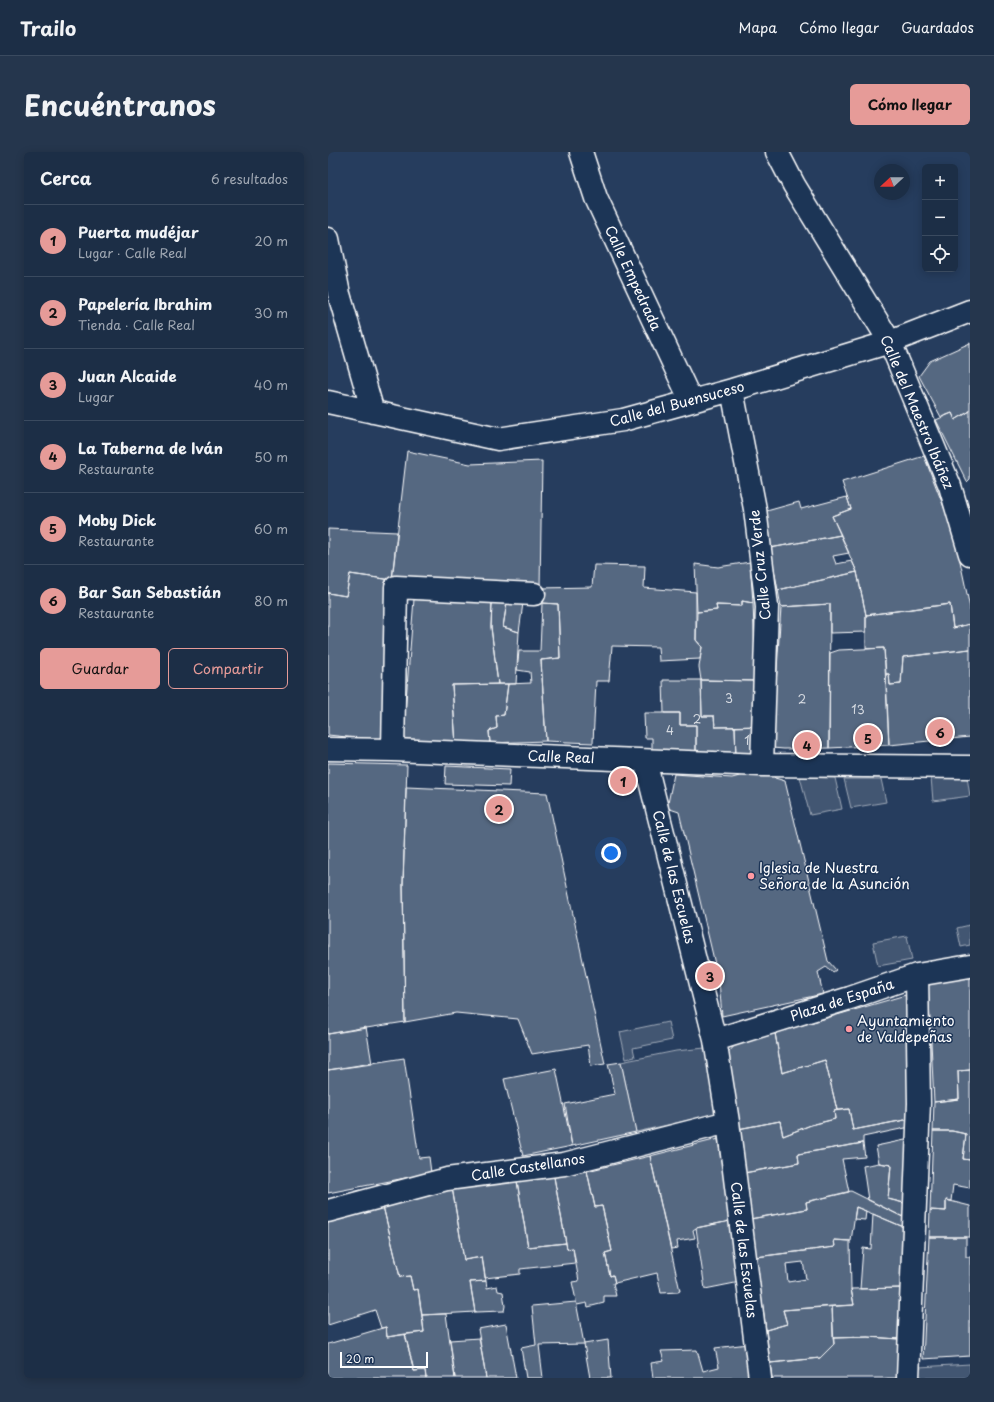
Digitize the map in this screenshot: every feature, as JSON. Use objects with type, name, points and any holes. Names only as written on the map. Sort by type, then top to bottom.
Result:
[{"type":"street","name":"Calle Empedrada","points":[[581,152],[596,198],[691,401]]},
{"type":"street","name":"Calle del Maestro Ibáñez","points":[[777,152],[794,185],[890,342],[950,486],[970,554]]},
{"type":"street","points":[[328,239],[339,294],[373,412]]},
{"type":"street","name":"Calle del Buensuceso","points":[[328,402],[498,439],[623,420],[732,390],[890,342],[970,311]]},
{"type":"street","name":"Calle Cruz Verde","points":[[732,390],[755,509],[767,607],[762,765]]},
{"type":"street","points":[[393,750],[396,587],[534,594]]},
{"type":"street","name":"Calle Real","points":[[328,749],[393,750],[794,766],[970,767]]},
{"type":"street","name":"Calle de las Escuelas","points":[[645,761],[715,1040],[728,1122],[760,1378]]},
{"type":"street","name":"Plaza de España","points":[[715,1040],[850,998],[917,975],[970,966]]},
{"type":"street","points":[[908,1378],[919,1103],[917,975]]},
{"type":"street","name":"Calle Castellanos","points":[[328,1211],[447,1179],[564,1164],[728,1122]]},
{"type":"shaded area","points":[[800,777],[835,778],[842,809],[810,815]]},
{"type":"shaded area","points":[[931,777],[967,777],[970,796],[933,801]]},
{"type":"shaded area","points":[[844,779],[881,779],[886,802],[851,808]]},
{"type":"shaded area","points":[[970,925],[970,945],[961,947],[957,928]]},
{"type":"shaded area","points":[[907,936],[912,960],[878,966],[873,942]]},
{"type":"shaded area","points":[[668,1022],[672,1040],[633,1048],[635,1057],[626,1059],[620,1032]]},
{"type":"shaded area","points":[[705,1048],[716,1114],[636,1132],[621,1062],[676,1051]]},
{"type":"shaded area","points":[[970,1364],[970,1378],[915,1378],[915,1374],[919,1367]]},
{"type":"building","points":[[970,343],[970,411],[955,420],[952,413],[941,417],[919,376],[930,361]]},
{"type":"building","points":[[970,411],[970,479],[967,482],[936,420],[952,413],[955,420]]},
{"type":"building","points":[[407,451],[470,464],[542,461],[540,588],[392,580]]},
{"type":"building","points":[[924,456],[954,533],[970,608],[970,624],[953,628],[950,604],[866,615],[857,572],[832,516],[851,509],[842,482]]},
{"type":"building","points":[[847,497],[851,509],[832,516],[841,535],[770,548],[763,512],[799,502],[801,509]]},
{"type":"building","points":[[328,529],[397,532],[392,580],[350,574],[346,596],[328,593]]},
{"type":"building","points":[[841,535],[849,553],[833,556],[836,564],[852,561],[857,572],[778,590],[770,548]]},
{"type":"building","points":[[750,562],[753,603],[742,601],[742,606],[716,605],[717,610],[697,612],[695,564],[718,567]]},
{"type":"building","points":[[594,565],[645,566],[644,588],[696,592],[696,640],[702,647],[700,659],[659,661],[658,647],[612,646],[609,681],[596,681],[593,743],[546,741],[541,660],[560,658],[558,604],[542,603],[540,588],[592,587]]},
{"type":"building","points":[[857,572],[866,615],[866,632],[830,633],[830,604],[781,607],[778,590]]},
{"type":"building","points":[[350,574],[392,580],[384,741],[328,735],[328,593],[346,596]]},
{"type":"building","points":[[414,599],[492,603],[491,627],[498,684],[452,685],[456,745],[403,738]]},
{"type":"building","points":[[742,601],[753,603],[756,681],[701,680],[699,667],[702,647],[696,640],[697,612],[717,610],[716,605],[742,606]]},
{"type":"building","points":[[507,602],[503,627],[519,632],[516,684],[498,684],[491,627],[492,603]]},
{"type":"building","points":[[507,602],[523,603],[519,632],[503,627]]},
{"type":"building","points":[[542,603],[558,604],[560,658],[541,660],[546,741],[490,743],[489,731],[497,728],[496,716],[504,715],[508,684],[531,683],[530,672],[517,670],[519,651],[540,651]]},
{"type":"building","points":[[830,604],[829,748],[772,748],[781,607]]},
{"type":"building","points":[[950,604],[953,628],[970,624],[970,649],[903,657],[901,684],[890,685],[889,674],[886,674],[884,648],[866,649],[866,615]]},
{"type":"building","points":[[884,648],[889,745],[829,748],[830,653],[839,650]]},
{"type":"building","points":[[970,649],[970,737],[889,745],[886,674],[889,674],[890,685],[901,684],[903,657]]},
{"type":"building","points":[[663,680],[701,680],[702,716],[714,716],[715,727],[735,727],[736,758],[696,756],[696,725],[680,725],[680,713],[664,713]]},
{"type":"building","points":[[701,680],[756,681],[758,726],[715,727],[714,716],[702,716]]},
{"type":"building","points":[[508,684],[504,715],[496,716],[497,728],[489,731],[490,743],[456,745],[452,685]]},
{"type":"building","points":[[644,713],[680,713],[680,725],[696,725],[696,756],[652,757],[652,738],[645,738]]},
{"type":"building","points":[[758,726],[754,758],[736,758],[735,727]]},
{"type":"building","points":[[328,763],[407,765],[403,884],[405,1022],[328,1034]]},
{"type":"building","points":[[446,766],[510,769],[509,786],[445,784]]},
{"type":"building","name":"Iglesia de Nuestra Señora de la Asunción","points":[[767,769],[775,778],[785,781],[828,961],[836,970],[833,972],[826,967],[818,972],[823,994],[722,1016],[719,981],[679,812],[667,808],[674,774],[732,778]]},
{"type":"building","points":[[406,787],[547,793],[605,1064],[591,1066],[588,1045],[532,1054],[518,1019],[456,1013],[405,1022],[403,884]]},
{"type":"building","points":[[970,975],[970,1070],[958,1071],[959,1099],[934,1102],[928,982]]},
{"type":"building","points":[[909,994],[910,1119],[853,1130],[849,1109],[837,1110],[825,1060],[782,1073],[775,1033]]},
{"type":"building","points":[[366,1027],[372,1064],[328,1070],[328,1034]]},
{"type":"building","points":[[775,1033],[782,1073],[825,1060],[837,1110],[834,1111],[835,1119],[811,1125],[783,1136],[780,1121],[738,1129],[728,1053],[736,1044]]},
{"type":"building","points":[[404,1058],[419,1158],[429,1157],[431,1173],[328,1193],[328,1070]]},
{"type":"building","points":[[621,1062],[636,1132],[572,1146],[565,1104],[615,1094],[608,1064]]},
{"type":"building","points":[[556,1069],[572,1146],[523,1156],[504,1079]]},
{"type":"building","points":[[970,1070],[970,1160],[963,1159],[966,1134],[952,1131],[933,1131],[934,1102],[959,1099],[958,1071]]},
{"type":"building","points":[[849,1109],[853,1130],[910,1119],[910,1127],[863,1137],[863,1143],[798,1154],[799,1163],[744,1173],[738,1129],[780,1121],[783,1136],[811,1125],[835,1119],[834,1111]]},
{"type":"building","points":[[933,1131],[952,1131],[966,1134],[963,1159],[970,1160],[970,1188],[953,1185],[951,1201],[946,1200],[946,1211],[930,1210]]},
{"type":"building","points":[[718,1139],[730,1221],[696,1228],[693,1230],[695,1238],[677,1241],[678,1248],[671,1249],[650,1156]]},
{"type":"building","points":[[910,1139],[908,1204],[888,1199],[891,1165],[879,1163],[876,1146]]},
{"type":"building","points":[[863,1143],[865,1157],[842,1159],[849,1192],[806,1202],[807,1209],[750,1219],[744,1173],[799,1163],[798,1154]]},
{"type":"building","points":[[650,1156],[680,1291],[678,1292],[661,1293],[657,1273],[615,1283],[613,1275],[610,1276],[605,1253],[612,1251],[602,1206],[595,1207],[587,1171]]},
{"type":"building","points":[[879,1163],[891,1165],[888,1199],[908,1204],[907,1219],[868,1200],[863,1166]]},
{"type":"building","points":[[587,1171],[595,1207],[602,1206],[612,1251],[605,1253],[610,1276],[613,1275],[616,1296],[604,1296],[604,1303],[588,1307],[587,1303],[577,1305],[572,1282],[579,1281],[573,1248],[567,1249],[554,1177]]},
{"type":"building","points":[[554,1177],[566,1243],[528,1247],[517,1181]]},
{"type":"building","points":[[517,1181],[528,1247],[566,1243],[567,1249],[573,1248],[575,1263],[520,1269],[520,1274],[485,1278],[482,1257],[464,1260],[452,1187]]},
{"type":"building","points":[[452,1187],[464,1260],[482,1257],[486,1281],[470,1282],[475,1312],[422,1315],[418,1289],[413,1290],[410,1276],[400,1277],[382,1202]]},
{"type":"building","points":[[851,1191],[907,1219],[906,1228],[856,1207],[851,1241],[834,1240],[835,1247],[756,1257],[750,1219],[807,1209],[806,1202]]},
{"type":"building","points":[[946,1200],[970,1206],[970,1237],[929,1237],[930,1210],[946,1211]]},
{"type":"building","points":[[382,1202],[400,1277],[410,1276],[413,1290],[418,1289],[424,1332],[387,1337],[386,1327],[381,1328],[375,1310],[328,1325],[328,1219]]},
{"type":"building","points":[[856,1207],[866,1211],[865,1220],[854,1219]]},
{"type":"building","points":[[873,1214],[906,1228],[902,1288],[860,1289],[863,1248],[871,1249]]},
{"type":"building","points":[[730,1221],[740,1282],[705,1289],[696,1228]]},
{"type":"building","points":[[929,1237],[966,1237],[966,1257],[970,1257],[970,1356],[923,1359]]},
{"type":"building","points":[[834,1240],[850,1241],[851,1289],[854,1305],[783,1310],[787,1324],[766,1330],[756,1257],[835,1247]],"holes":[[[803,1262],[806,1279],[788,1282],[786,1264]]]},
{"type":"building","points":[[486,1281],[487,1288],[497,1286],[498,1291],[503,1292],[505,1306],[504,1311],[475,1312],[470,1282]]},
{"type":"building","points":[[902,1288],[899,1339],[868,1337],[833,1338],[832,1306],[854,1305],[851,1289]]},
{"type":"building","points":[[576,1302],[584,1344],[539,1345],[543,1378],[526,1378],[521,1348],[536,1345],[532,1306]]},
{"type":"building","points":[[832,1306],[834,1344],[820,1358],[770,1363],[766,1330],[787,1324],[783,1310]]},
{"type":"building","points":[[446,1314],[455,1378],[426,1378],[425,1370],[414,1371],[405,1334],[424,1332],[422,1315]]},
{"type":"building","points":[[506,1324],[516,1378],[486,1378],[478,1329]]},
{"type":"building","points":[[386,1327],[387,1337],[405,1334],[414,1371],[425,1370],[426,1378],[328,1378],[328,1344]]},
{"type":"building","points":[[868,1337],[899,1339],[897,1378],[772,1378],[770,1363],[820,1358],[834,1344],[833,1338]]},
{"type":"building","points":[[479,1338],[486,1378],[455,1378],[450,1340]]},
{"type":"building","points":[[608,1340],[611,1378],[590,1378],[584,1344]]},
{"type":"building","points":[[748,1344],[752,1378],[653,1378],[651,1363],[664,1361],[661,1351],[697,1350],[703,1371],[719,1367],[715,1348]]},
{"type":"place","name":"Bar San Sebastián","points":[[940,732]]},
{"type":"place","name":"Moby Dick","points":[[868,738]]},
{"type":"place","name":"La Taberna de Iván","points":[[807,745]]},
{"type":"place","name":"Puerta mudéjar","points":[[623,781]]},
{"type":"place","name":"Papelería Ibrahim","points":[[499,809]]},
{"type":"place","name":"Iglesia de Nuestra Señora de la Asunción","points":[[751,876]]},
{"type":"place","name":"Juan Alcaide","points":[[710,976]]},
{"type":"place","name":"Ayuntamiento de Valdepeñas","points":[[849,1029]]}]
